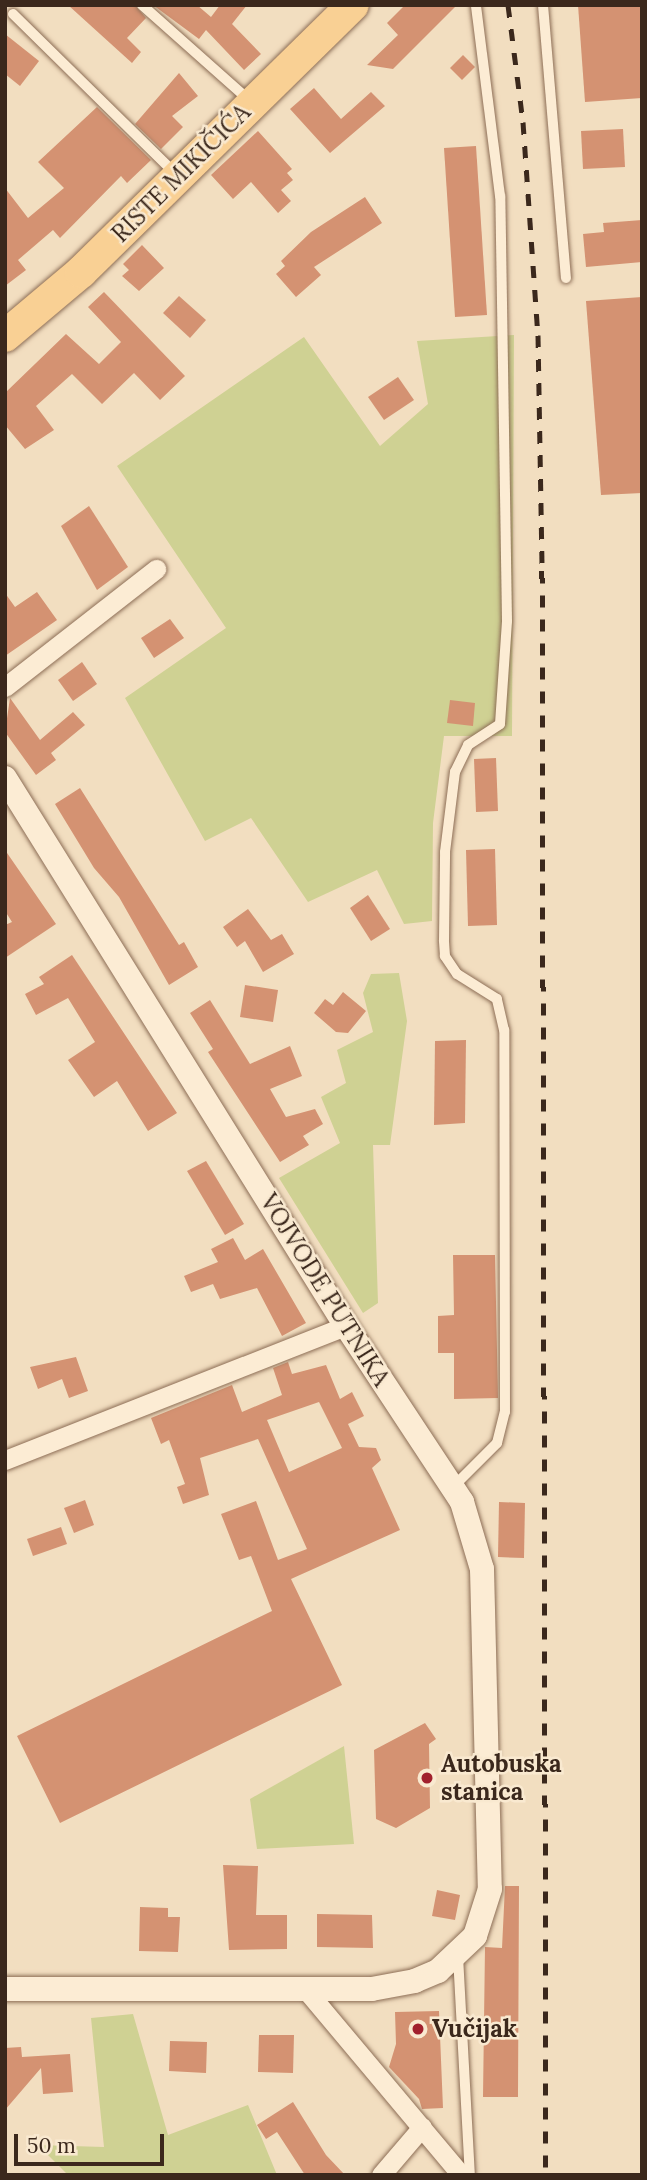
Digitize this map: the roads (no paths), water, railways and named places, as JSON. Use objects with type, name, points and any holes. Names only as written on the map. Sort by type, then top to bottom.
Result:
[{"type":"main road","name":"RISTE MIKIČIĆA","points":[[5,335],[81,272],[353,5]]},
{"type":"street","points":[[5,687],[156,569]]},
{"type":"street","name":"VOJVODE PUTNIKA","points":[[5,778],[346,1326],[452,1487],[475,1535],[482,1569],[489,1851],[486,1913],[458,1956]]},
{"type":"street","points":[[5,1460],[346,1326]]},
{"type":"street","points":[[5,1989],[372,1989],[415,1981],[458,1956]]},
{"type":"street","points":[[306,1990],[461,2175]]},
{"type":"street","points":[[381,2175],[422,2127]]},
{"type":"lane","points":[[142,5],[252,103]]},
{"type":"lane","points":[[452,1487],[497,1443],[505,1412],[504,1030],[497,999],[457,974],[445,956],[444,940],[444,852],[455,772],[468,746],[500,724],[507,621],[500,196],[476,5]]},
{"type":"lane","points":[[543,5],[566,278]]},
{"type":"lane","points":[[13,14],[178,176]]},
{"type":"lane","points":[[458,1956],[470,2175]]},
{"type":"railway","points":[[508,5],[523,122],[538,335],[542,571],[546,2175]]},
{"type":"place","name":"Autobuska stanica","points":[[427,1778]]},
{"type":"place","name":"Vučijak","points":[[418,2029]]}]
